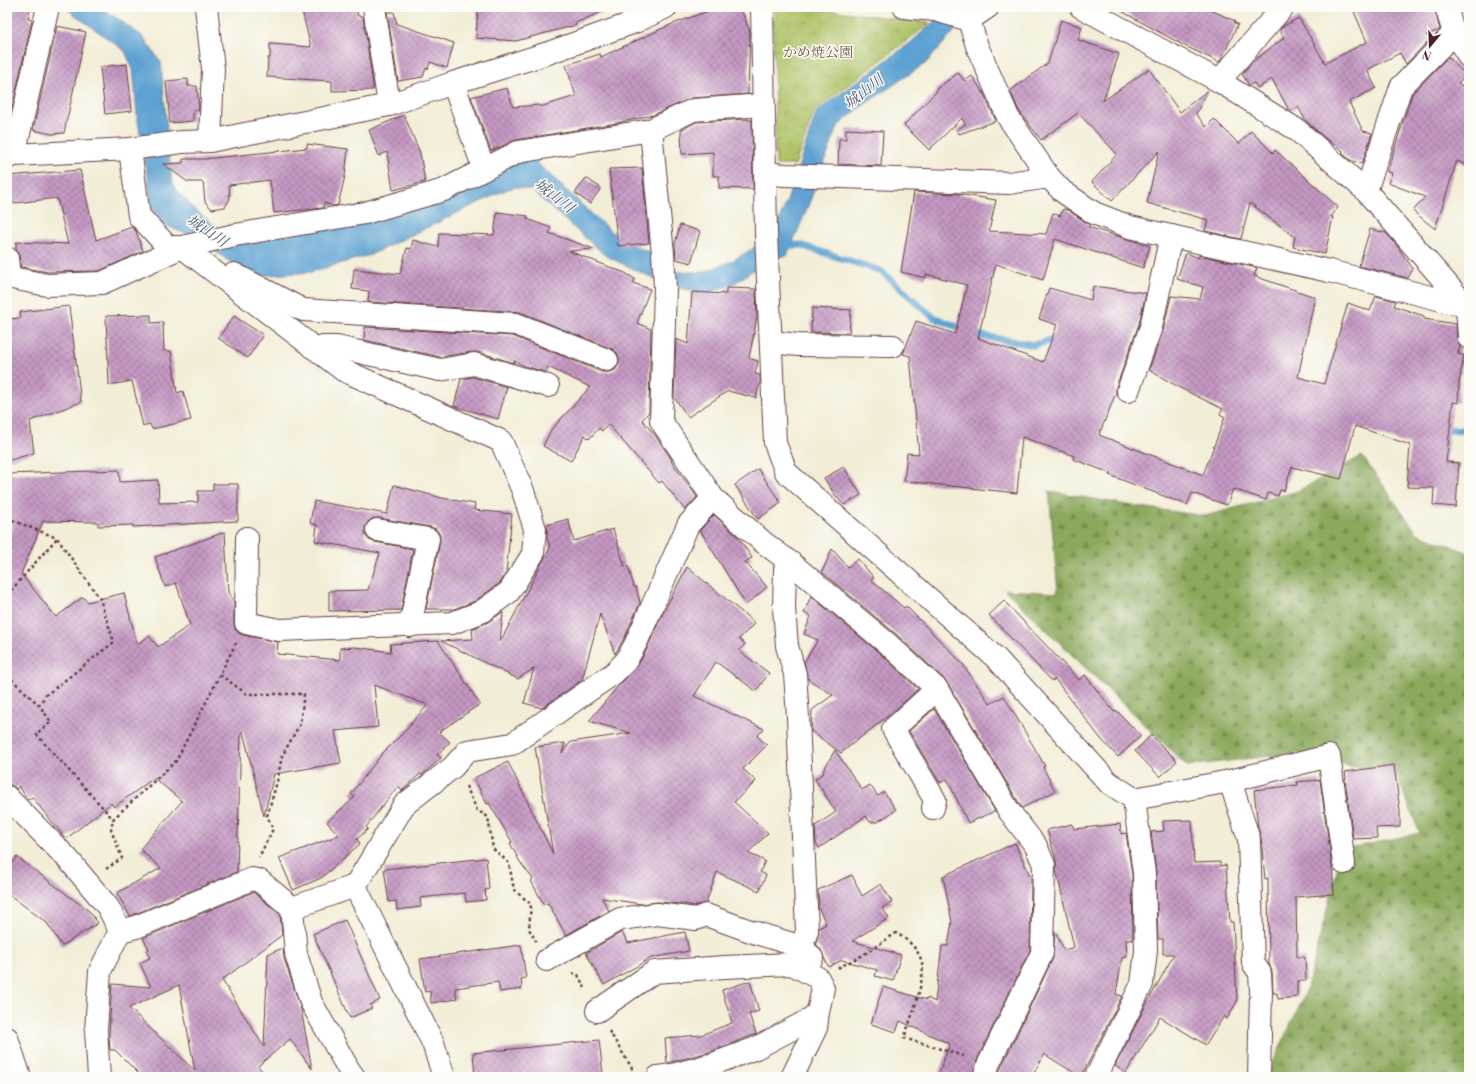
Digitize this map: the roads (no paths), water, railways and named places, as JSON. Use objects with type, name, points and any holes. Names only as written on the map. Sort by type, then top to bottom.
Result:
[{"type":"street","points":[[206,7],[213,69],[210,141]]},
{"type":"street","points":[[374,7],[390,105]]},
{"type":"street","points":[[47,10],[10,157],[130,149],[182,142],[210,141],[390,105],[453,83],[548,53],[635,22],[666,7]]},
{"type":"street","points":[[762,7],[763,105],[775,174],[766,233],[775,443],[786,472],[997,659],[1108,782],[1134,799],[1230,781],[1329,756],[1344,863]]},
{"type":"street","points":[[904,7],[937,10],[968,20]]},
{"type":"street","points":[[968,20],[988,7]]},
{"type":"street","points":[[1081,7],[1219,81],[1297,130],[1366,191],[1468,307],[1469,338]]},
{"type":"street","points":[[1219,81],[1283,7]]},
{"type":"street","points":[[1446,7],[1454,33],[1469,58]]},
{"type":"street","points":[[968,20],[977,46],[1008,117],[1048,177],[1062,191],[1094,213],[1130,227],[1329,271],[1468,307]]},
{"type":"street","points":[[1366,191],[1400,87],[1454,33]]},
{"type":"street","points":[[453,83],[484,169]]},
{"type":"street","points":[[130,149],[139,216],[168,246],[191,245],[365,213],[444,190],[518,152],[651,130],[693,110],[763,105]]},
{"type":"street","points":[[651,130],[665,287],[661,421],[713,498],[763,542],[791,562],[889,644],[937,689],[1009,811],[1036,846],[1044,865],[1042,953],[986,1070]]},
{"type":"street","points":[[775,174],[1009,183],[1048,177]]},
{"type":"street","points":[[1128,391],[1150,327],[1172,236]]},
{"type":"street","points":[[8,271],[47,285],[102,283],[191,245]]},
{"type":"street","points":[[191,245],[312,347],[343,370],[501,441],[523,491],[535,529],[533,554],[509,592],[481,612],[452,623],[410,626],[279,630],[246,623],[247,538]]},
{"type":"street","points":[[191,245],[303,310],[516,324],[607,360]]},
{"type":"street","points":[[771,340],[781,344],[798,345],[893,346]]},
{"type":"street","points":[[312,347],[337,347],[440,370],[474,364],[548,386]]},
{"type":"street","points":[[292,908],[355,886],[404,805],[453,767],[467,752],[512,744],[614,674],[626,661],[636,643],[688,525],[713,498]]},
{"type":"street","points":[[377,530],[428,539],[410,626]]},
{"type":"street","points":[[791,562],[785,569],[784,608],[787,646],[795,674],[798,717],[807,931],[802,947]]},
{"type":"street","points":[[933,808],[935,800],[893,729],[937,689]]},
{"type":"street","points":[[1230,781],[1249,839],[1253,963],[1260,973],[1261,991],[1259,1077]]},
{"type":"street","points":[[7,797],[68,859],[108,906],[120,931]]},
{"type":"street","points":[[1096,1077],[1142,984],[1146,951],[1144,873],[1134,799]]},
{"type":"street","points":[[120,931],[136,928],[252,879],[260,881],[292,908],[296,954],[311,1002],[354,1077]]},
{"type":"street","points":[[355,886],[433,1044],[444,1077]]},
{"type":"street","points":[[547,960],[620,919],[657,914],[696,919],[706,915],[753,932],[802,947],[814,961],[818,978],[823,988],[816,1028],[792,1077]]},
{"type":"street","points":[[99,1077],[96,1030],[100,971],[120,931]]},
{"type":"street","points":[[597,1011],[654,972],[792,964],[818,978]]},
{"type":"street","points":[[658,1077],[672,1075],[713,1064],[756,1048],[809,1020],[818,1012]]},
{"type":"street","points":[[7,1038],[18,1077]]},
{"type":"water","name":"城山川","points":[[64,7],[101,7],[142,36],[161,62],[171,174],[174,187],[194,209],[236,243],[536,156],[539,165],[619,239],[653,254],[675,272],[704,272],[732,261],[757,246],[774,232],[787,201],[817,111],[909,44],[937,19],[947,7],[976,7],[926,63],[859,108],[838,126],[807,209],[787,256],[776,257],[761,265],[733,284],[708,293],[672,287],[606,256],[531,190],[515,187],[503,191],[370,255],[311,272],[257,276],[229,261],[195,237],[162,223],[151,208],[148,178],[137,115],[133,69],[125,51]]},
{"type":"waterway","points":[[783,246],[800,245],[881,271],[933,317],[977,335],[1034,345],[1060,338]]},
{"type":"waterway","points":[[1441,430],[1469,430]]},
{"type":"park label","name":"かめ焼公園","points":[[818,53]]}]
